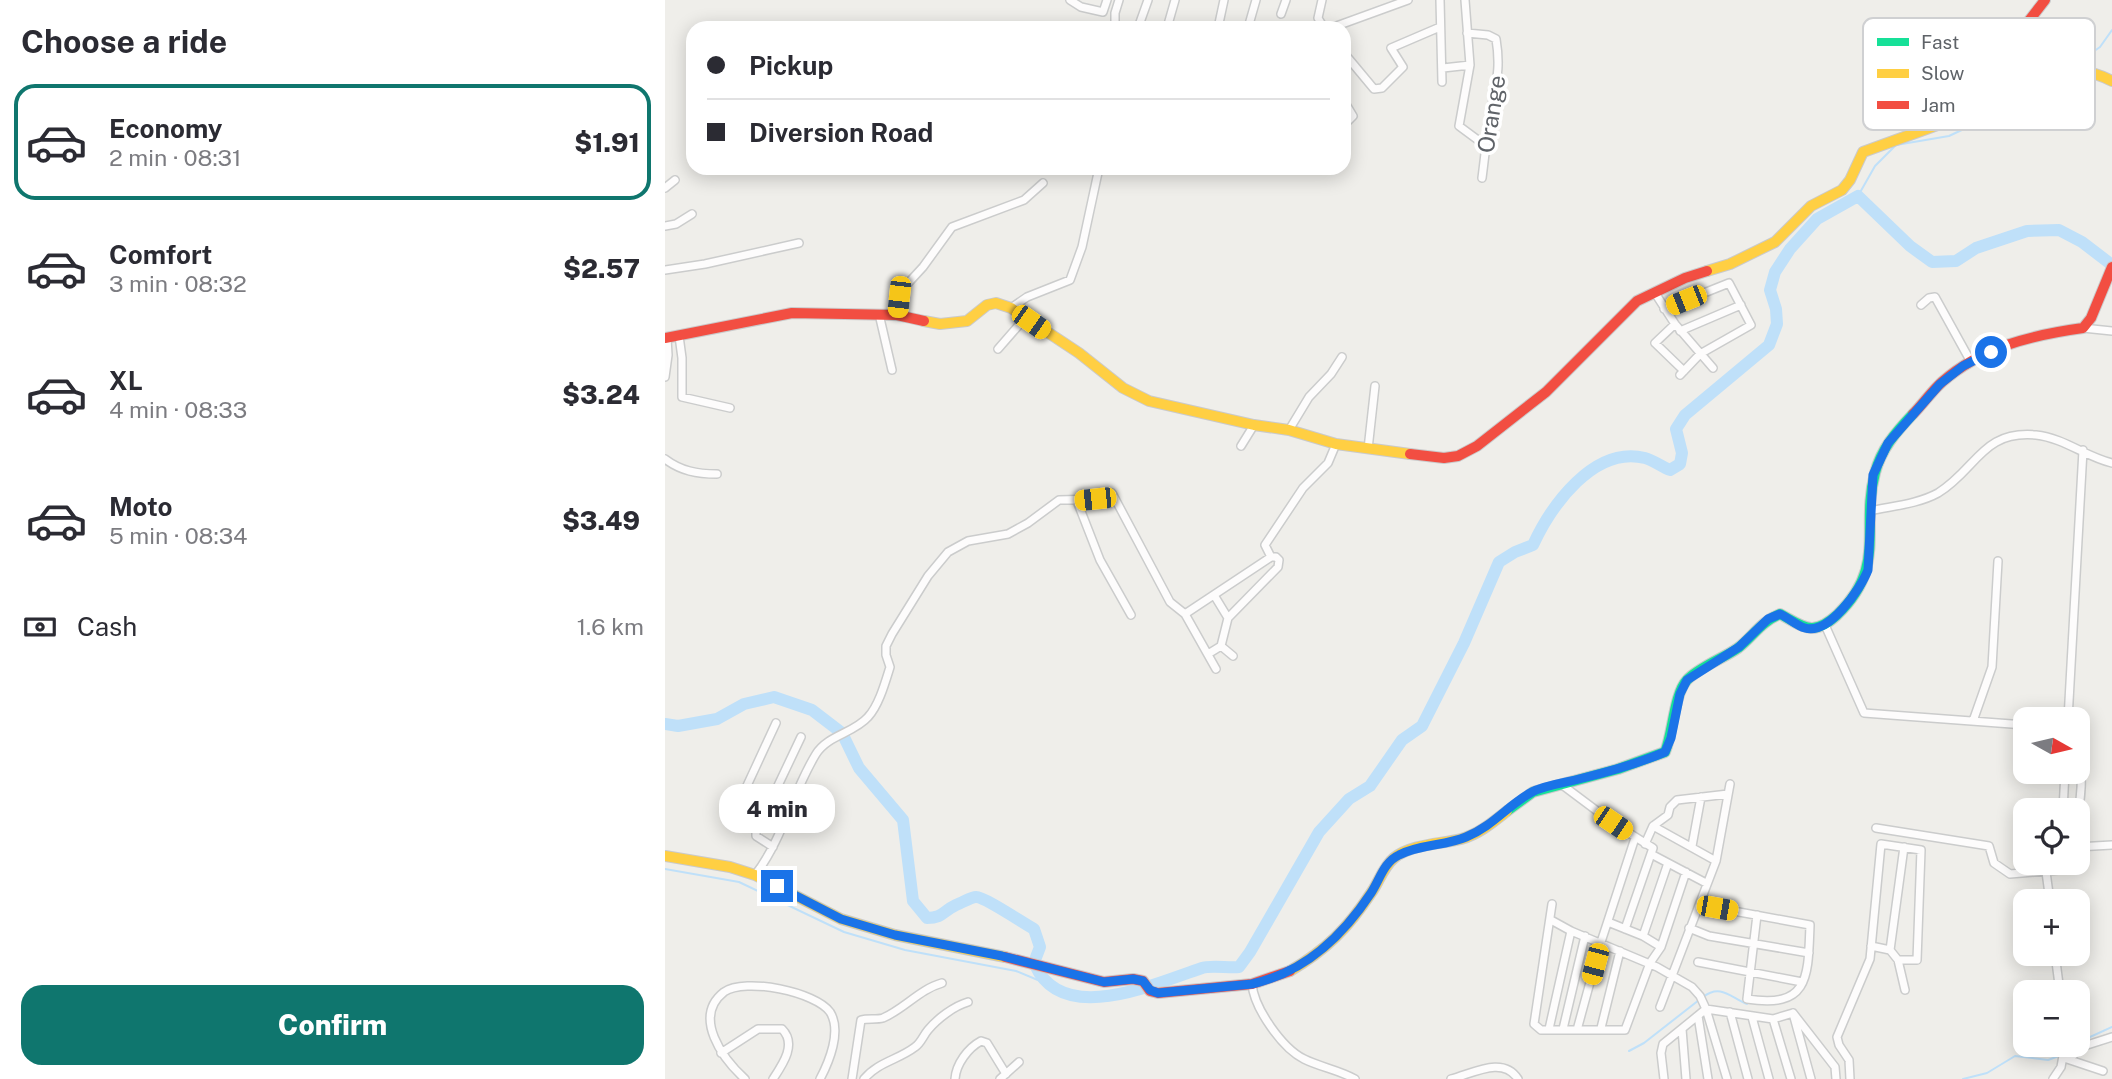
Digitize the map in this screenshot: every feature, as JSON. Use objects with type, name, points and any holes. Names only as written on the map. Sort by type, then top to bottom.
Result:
[{"type":"street","points":[[1070,0],[1103,12],[1107,0]]},
{"type":"street","points":[[1115,21],[1119,0]]},
{"type":"street","points":[[1140,21],[1147,0]]},
{"type":"street","points":[[1169,21],[1175,0]]},
{"type":"street","points":[[1220,21],[1224,0]]},
{"type":"street","points":[[1250,21],[1256,0]]},
{"type":"street","points":[[1281,15],[1286,0]]},
{"type":"street","points":[[1319,21],[1322,0]]},
{"type":"street","points":[[1350,21],[1408,0]]},
{"type":"street","points":[[1440,0],[1442,82]]},
{"type":"street","points":[[1465,0],[1469,65],[1459,126],[1486,146]]},
{"type":"street","points":[[2029,18],[2045,0]]},
{"type":"street","points":[[1351,61],[1374,89],[1382,88],[1403,67],[1391,48],[1440,27]]},
{"type":"street","name":"Orange","points":[[1467,33],[1488,35],[1496,39],[1499,76],[1482,178]]},
{"type":"street","points":[[1443,68],[1469,65]]},
{"type":"street","points":[[2095,73],[2112,81]]},
{"type":"street","points":[[665,377],[668,355],[666,338],[792,313],[897,315],[940,324],[967,321],[987,305],[996,303],[1017,313],[1079,353],[1135,396],[1149,401],[1254,425],[1289,430],[1336,444],[1444,458],[1458,456],[1477,446],[1546,392],[1637,302],[1685,278],[1730,264],[1775,242],[1811,206],[1842,190],[1850,180],[1863,152],[1924,130]]},
{"type":"street","points":[[998,349],[1027,297],[1070,280],[1082,247],[1097,175]]},
{"type":"street","points":[[665,188],[675,180]]},
{"type":"street","points":[[897,315],[900,292],[923,267],[952,227],[1024,200],[1043,183]]},
{"type":"street","points":[[665,226],[676,224],[692,215]]},
{"type":"street","points":[[665,270],[799,243]]},
{"type":"street","points":[[2083,328],[2091,317],[2111,268]]},
{"type":"street","points":[[1664,309],[1729,283],[1741,305],[1751,325],[1700,354],[1682,373],[1654,343],[1656,339],[1677,328],[1741,305]]},
{"type":"street","points":[[1655,293],[1677,328],[1713,368]]},
{"type":"street","points":[[1921,305],[1929,298],[1935,297],[1971,362]]},
{"type":"street","points":[[879,314],[892,370]]},
{"type":"street","points":[[665,856],[730,867],[755,875],[841,919],[895,935],[1002,956],[1104,982],[1133,979],[1158,993],[1267,981],[1316,956],[1340,934],[1378,883],[1386,865],[1397,855],[1464,838],[1484,829],[1533,792],[1618,769],[1665,752],[1671,738],[1680,694],[1687,680],[1739,647],[1768,619],[1780,614],[1802,628],[1814,629],[1825,625],[1849,601],[1864,580],[1869,559],[1873,475],[1888,443],[1940,384],[1971,362],[2010,342],[2083,328],[2112,331]]},
{"type":"street","points":[[678,336],[682,358],[681,397],[730,408]]},
{"type":"street","points":[[1289,430],[1309,397],[1331,374],[1342,356]]},
{"type":"street","points":[[1368,449],[1375,386]]},
{"type":"street","points":[[1241,446],[1254,425]]},
{"type":"street","points":[[1870,511],[1921,500],[1938,492],[1957,478],[1991,444],[2006,437],[2035,435],[2083,450],[2112,463]]},
{"type":"street","points":[[1271,557],[1265,545],[1303,488],[1328,463],[1336,444]]},
{"type":"street","points":[[2069,707],[2083,450]]},
{"type":"street","points":[[665,459],[679,468],[700,474],[716,474]]},
{"type":"street","points":[[755,875],[773,847],[815,755],[836,736],[864,720],[873,709],[890,667],[885,655],[889,640],[913,597],[948,552],[968,541],[1008,534],[1059,500],[1095,499],[1112,493],[1170,602],[1185,614],[1216,669]]},
{"type":"street","points":[[1077,501],[1100,560],[1131,615]]},
{"type":"street","points":[[1185,614],[1271,557],[1276,557],[1279,561],[1278,567],[1228,618],[1221,646],[1208,654]]},
{"type":"street","points":[[1973,721],[1992,667],[1998,561]]},
{"type":"street","points":[[1214,595],[1228,618]]},
{"type":"street","points":[[1825,625],[1864,713],[2013,724]]},
{"type":"street","points":[[1221,646],[1233,656]]},
{"type":"street","points":[[767,805],[747,794],[745,790],[776,723]]},
{"type":"street","points":[[773,847],[756,836],[767,805],[801,737]]},
{"type":"street","points":[[1561,784],[1653,848],[1625,929]]},
{"type":"street","points":[[1660,1007],[1716,860],[1730,784]]},
{"type":"street","points":[[1645,844],[1653,826],[1668,815],[1670,807],[1677,800],[1728,794]]},
{"type":"street","points":[[1692,846],[1701,797]]},
{"type":"street","points":[[1653,826],[1716,860]]},
{"type":"street","points":[[1876,828],[1989,846],[1994,863],[2013,874]]},
{"type":"street","points":[[1890,950],[1902,832]]},
{"type":"street","points":[[1577,1030],[1601,942],[1635,838]]},
{"type":"street","points":[[1850,1079],[1849,1060],[1837,1037],[1870,959],[1881,844],[1921,850],[1917,960],[1898,960]]},
{"type":"street","points":[[2090,846],[2112,845]]},
{"type":"street","points":[[1651,854],[1706,883]]},
{"type":"street","points":[[1643,936],[1668,863]]},
{"type":"street","points":[[1552,904],[1534,1024],[1541,1030],[1625,1030],[1650,964],[1661,947],[1686,872]]},
{"type":"street","points":[[1717,908],[1756,915],[1810,925],[1807,970],[1794,995],[1783,1001],[1747,999],[1756,915]]},
{"type":"street","points":[[1551,920],[1650,964],[1692,987],[1702,998],[1727,1079]]},
{"type":"street","points":[[1608,922],[1643,936],[1661,947]]},
{"type":"street","points":[[1689,928],[1709,936],[1809,953]]},
{"type":"street","points":[[1549,1029],[1571,931]]},
{"type":"street","points":[[1563,1029],[1585,936]]},
{"type":"street","points":[[1871,946],[1890,950],[1898,960],[1905,990]]},
{"type":"street","points":[[1601,1028],[1621,951]]},
{"type":"street","points":[[1698,962],[1802,982]]},
{"type":"street","points":[[852,1079],[861,1020],[879,1019],[933,985],[942,983]]},
{"type":"street","points":[[1252,984],[1256,1002],[1284,1043],[1303,1058],[1355,1079]]},
{"type":"street","points":[[745,1079],[721,1053],[713,1036],[710,1019],[715,1004],[725,992],[753,986],[799,993],[820,1003],[831,1013],[834,1028],[833,1048],[820,1079]]},
{"type":"street","points":[[865,1079],[879,1065],[908,1053],[919,1045],[926,1031],[958,1005],[968,1002]]},
{"type":"street","points":[[1706,1009],[1773,1019],[1793,1013]]},
{"type":"street","points":[[1664,1079],[1661,1053],[1663,1044],[1706,1009]]},
{"type":"street","points":[[1730,1013],[1748,1079]]},
{"type":"street","points":[[1793,1013],[1811,1079]]},
{"type":"street","points":[[1793,1013],[1835,1068],[1836,1079]]},
{"type":"street","points":[[1698,1016],[1708,1079]]},
{"type":"street","points":[[1752,1017],[1769,1079]]},
{"type":"street","points":[[1773,1019],[1791,1079]]},
{"type":"street","points":[[721,1053],[758,1029],[782,1029],[788,1035],[789,1045],[773,1079]]},
{"type":"street","points":[[1682,1029],[1686,1079]]},
{"type":"street","points":[[2053,1079],[2066,1059],[2084,1045],[2112,1037]]},
{"type":"street","points":[[955,1079],[955,1072],[965,1055],[981,1041],[987,1043],[1003,1076],[1019,1062]]},
{"type":"street","points":[[2066,1059],[2103,1071]]},
{"type":"street","points":[[1451,1079],[1492,1066],[1502,1066],[1518,1079]]},
{"type":"waterway","points":[[2095,50],[2112,30]]},
{"type":"waterway","points":[[1858,196],[1875,166],[1896,145],[1949,136],[1962,130]]},
{"type":"waterway","points":[[1035,965],[1048,984],[1066,994],[1088,997],[1136,990],[1205,967],[1239,967],[1319,832],[1349,799],[1370,786],[1402,740],[1422,726],[1464,643],[1499,562],[1533,545],[1563,497],[1592,470],[1626,456],[1645,458],[1670,470],[1680,464],[1682,453],[1676,429],[1685,415],[1769,345],[1777,324],[1770,290],[1775,272],[1790,249],[1817,219],[1858,196],[1910,246],[1932,262],[1956,261],[1976,248],[2027,231],[2059,230],[2082,242],[2112,265]]},
{"type":"waterway","points":[[665,724],[678,726],[717,719],[744,704],[774,697],[812,710],[842,733],[859,768],[903,820],[913,901],[927,918],[940,915],[972,898],[981,898],[1034,929],[1040,947],[1035,960]]},
{"type":"waterway","points":[[665,869],[739,882],[844,932],[905,950],[1016,971],[1045,983]]},
{"type":"waterway","points":[[1703,997],[1721,991],[1747,1004]]},
{"type":"waterway","points":[[1629,1051],[1644,1043],[1699,1000]]},
{"type":"waterway","points":[[2090,1037],[2112,1027]]},
{"type":"waterway","points":[[1963,1079],[1987,1073],[2013,1057]]},
{"type":"waterway","points":[[2023,1057],[2048,1060],[2056,1057]]},
{"type":"traffic: fast","points":[[1507,811],[1533,792],[1618,769],[1665,752],[1679,694],[1687,680],[1738,648],[1774,617],[1780,614],[1802,626],[1815,628],[1837,615],[1853,597],[1867,563],[1871,493],[1881,456],[1913,414]]},
{"type":"traffic: slow","points":[[2095,74],[2112,81]]},
{"type":"traffic: slow","points":[[1707,271],[1730,264],[1775,242],[1811,206],[1842,190],[1850,180],[1863,152],[1924,130]]},
{"type":"traffic: slow","points":[[924,321],[940,324],[967,321],[987,305],[996,303],[1011,308],[1079,353],[1123,388],[1149,401],[1254,425],[1289,430],[1336,444],[1410,454]]},
{"type":"traffic: slow","points":[[1290,971],[1315,955],[1345,928],[1394,858],[1417,847],[1468,837],[1507,811]]},
{"type":"traffic: slow","points":[[665,856],[730,867],[755,875],[841,919],[895,935],[1005,957]]},
{"type":"traffic: jam","points":[[2031,18],[2045,0]]},
{"type":"traffic: jam","points":[[1913,414],[1942,382],[1957,370],[1991,351],[2045,334],[2083,328],[2091,318],[2112,267]]},
{"type":"traffic: jam","points":[[1410,454],[1444,458],[1458,456],[1477,446],[1546,392],[1637,301],[1685,278],[1707,271]]},
{"type":"traffic: jam","points":[[665,338],[792,313],[897,315],[924,321]]},
{"type":"traffic: jam","points":[[1005,957],[1104,982],[1133,979],[1143,981],[1150,991],[1158,993],[1252,984],[1290,971]]},
{"type":"route","points":[[777,886],[841,919],[895,935],[1002,956],[1104,982],[1133,979],[1143,981],[1150,990],[1158,993],[1252,984],[1290,971],[1316,956],[1340,934],[1378,883],[1386,865],[1397,855],[1464,838],[1484,829],[1533,792],[1618,769],[1665,752],[1671,738],[1680,694],[1687,680],[1739,647],[1768,619],[1780,614],[1802,628],[1814,629],[1825,625],[1849,601],[1868,570],[1871,485],[1888,443],[1940,384],[1963,366],[1991,352]]}]
